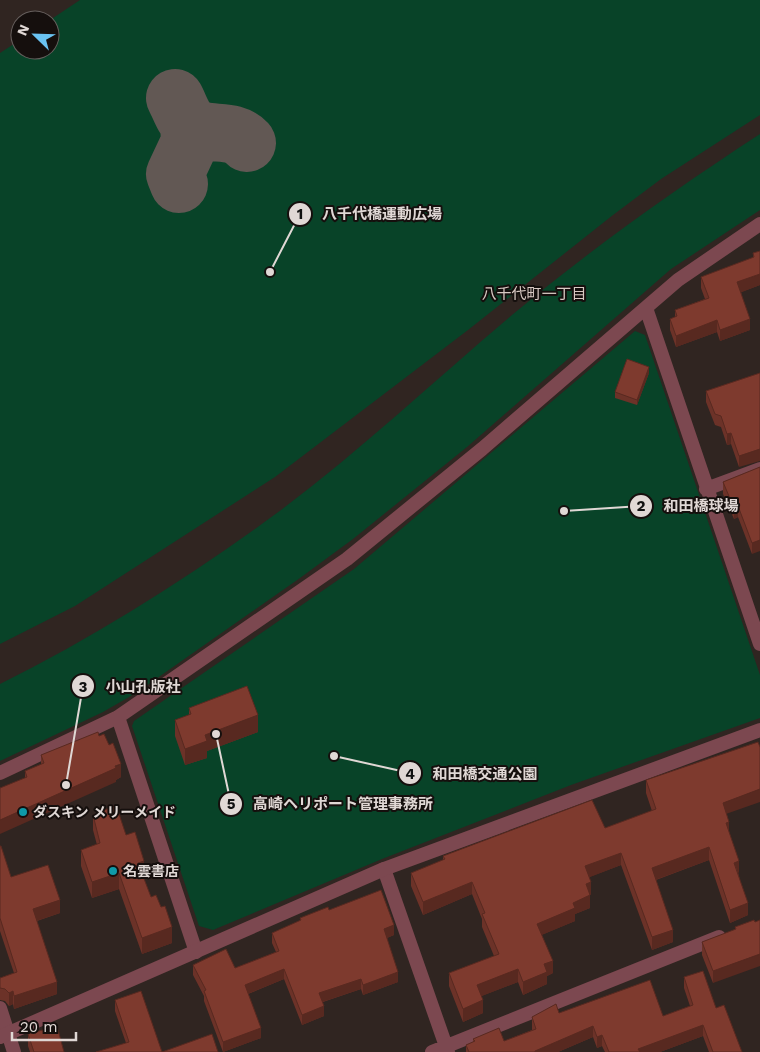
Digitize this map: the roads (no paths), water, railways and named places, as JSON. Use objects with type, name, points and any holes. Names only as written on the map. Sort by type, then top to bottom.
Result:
[{"type":"street","points":[[0,773],[118,717],[347,559],[482,449],[687,273],[760,224]]},
{"type":"street","points":[[646,308],[760,644]]},
{"type":"street","points":[[706,489],[760,469]]},
{"type":"street","points":[[118,717],[196,952]]},
{"type":"street","points":[[4,1035],[384,868],[760,730]]},
{"type":"street","points":[[384,868],[447,1049]]},
{"type":"street","points":[[432,1052],[447,1049],[732,931]]},
{"type":"street","points":[[0,1008],[4,1035],[14,1052]]},
{"type":"place","name":"八千代橋運動広場","points":[[270,272]]},
{"type":"place","name":"和田橋球場","points":[[564,511]]},
{"type":"place","name":"高崎ヘリポート管理事務所","points":[[216,734]]},
{"type":"place","name":"和田橋交通公園","points":[[334,756]]},
{"type":"place","name":"小山孔版社","points":[[66,785]]},
{"type":"place","name":"ダスキン メリーメイド","points":[[23,812]]},
{"type":"place","name":"名雲書店","points":[[113,871]]},
{"type":"district","name":"八千代町一丁目","points":[[534,294]]}]
